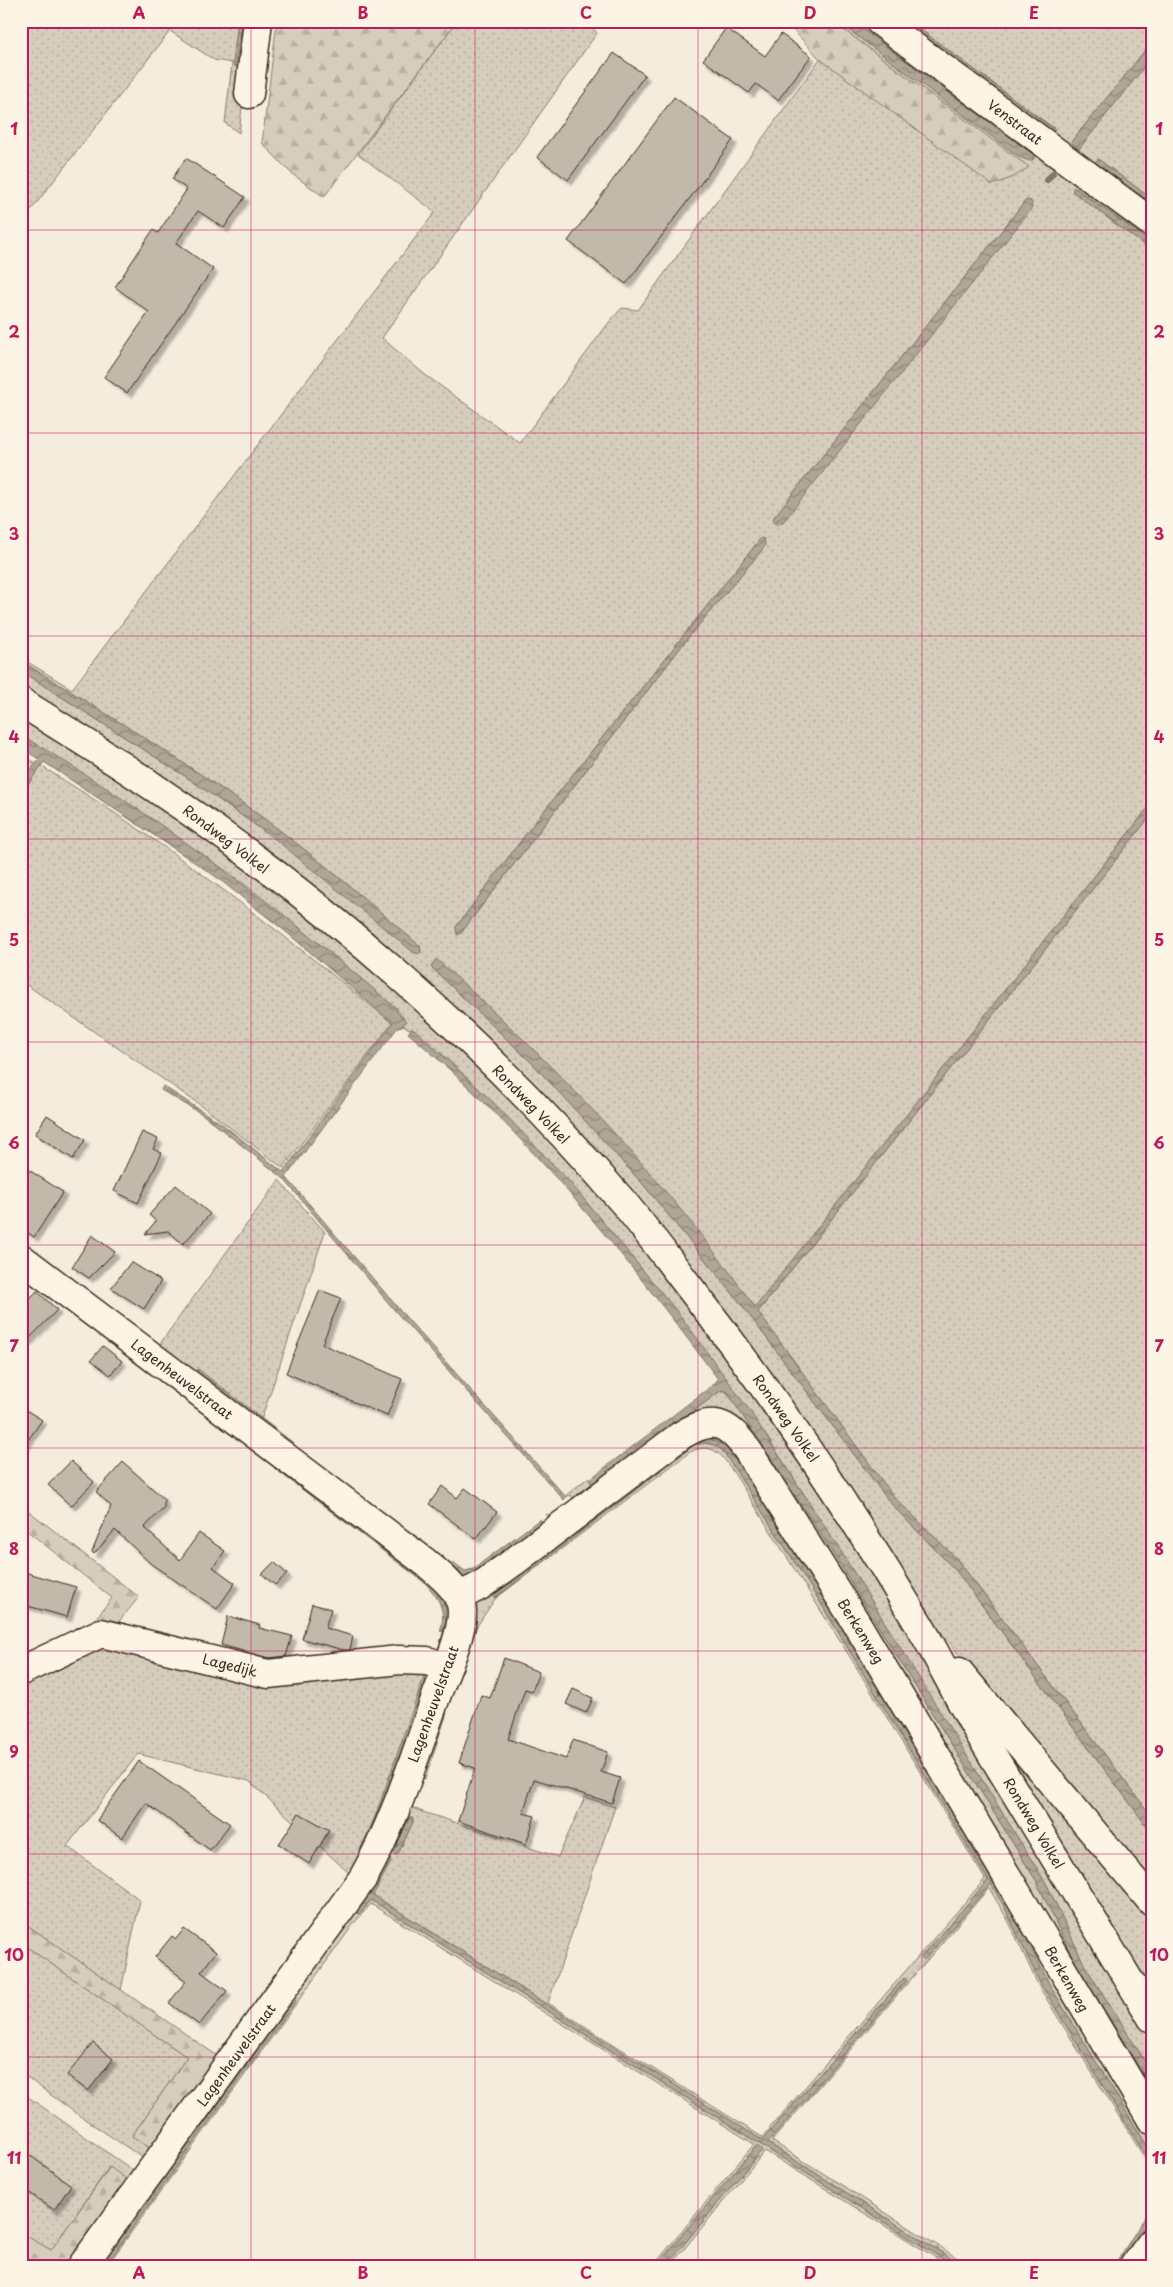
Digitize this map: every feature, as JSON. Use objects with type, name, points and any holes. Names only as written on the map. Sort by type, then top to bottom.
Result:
[{"type":"street","points":[[249,94],[258,21]]},
{"type":"street","name":"Venstraat","points":[[879,21],[1152,223]]},
{"type":"street","name":"Rondweg Volkel","points":[[21,702],[157,789],[300,895],[369,950],[432,1006],[534,1106],[627,1207],[723,1330],[826,1475],[920,1625],[971,1720],[1152,2018]]},
{"type":"street","name":"Lagenheuvelstraat","points":[[21,1258],[426,1562],[447,1581],[458,1597],[463,1613],[447,1666],[386,1834],[363,1878],[82,2266]]},
{"type":"street","name":"Berkenweg","points":[[458,1597],[486,1582],[699,1424],[710,1423],[730,1431],[748,1451],[857,1624],[966,1805],[1123,2075],[1152,2120]]},
{"type":"street","name":"Rondweg Volkel","points":[[920,1625],[1152,1902]]},
{"type":"street","name":"Lagedijk","points":[[21,1671],[101,1634],[268,1674],[399,1660],[427,1661],[447,1666]]},
{"type":"street","points":[[1134,2266],[1152,2242]]},
{"type":"green space","points":[[21,21],[238,21],[233,63],[236,67],[243,21],[252,21],[239,133],[225,123],[232,63],[214,60],[170,31],[21,223]]},
{"type":"green space","points":[[277,21],[457,21],[324,197],[291,173],[262,143]]},
{"type":"green space","points":[[457,21],[587,21],[597,33],[382,338],[424,374],[520,443],[610,321],[622,308],[638,310],[820,59],[992,184],[1028,167],[832,21],[837,21],[1019,156],[1025,159],[1033,154],[851,21],[871,21],[1152,229],[1152,243],[1076,188],[1072,191],[1152,251],[1152,803],[760,1302],[754,1306],[643,1168],[523,1039],[436,960],[431,967],[533,1064],[642,1183],[738,1300],[892,1505],[957,1572],[1152,1833],[1152,1892],[1031,1747],[930,1618],[753,1350],[718,1302],[675,1248],[536,1091],[21,690],[21,671],[188,778],[275,839],[421,952],[420,946],[377,909],[268,821],[163,749],[21,661],[21,658],[72,689],[435,212],[358,154]],"holes":[[[1026,200],[1031,201],[773,520],[774,517]],[[761,538],[765,545],[762,550],[691,634],[461,933],[457,935],[456,927],[532,826]]]},
{"type":"green space","points":[[785,21],[832,21],[1029,167],[1014,177],[992,185],[820,59]]},
{"type":"green space","points":[[901,21],[1055,129],[909,21],[1152,21],[1152,42],[1071,142],[1079,149],[1152,57],[1152,199],[1098,159],[1098,167],[1152,203],[1152,217]]},
{"type":"green space","points":[[21,718],[159,805],[242,863],[374,970],[520,1109],[607,1203],[696,1313],[801,1461],[1152,2028],[1152,2072],[1085,1966],[1047,1885],[787,1467],[704,1350],[615,1237],[568,1183],[469,1080],[416,1030],[409,1029],[403,1025],[406,1022],[396,1008],[250,888],[151,819],[21,735]]},
{"type":"green space","points":[[21,754],[118,815],[212,881],[392,1023],[283,1168],[203,1107],[21,981]]},
{"type":"green space","points":[[1152,814],[1152,1817],[957,1559],[894,1497],[758,1312]]},
{"type":"green space","points":[[279,1180],[325,1232],[259,1426],[156,1349]]},
{"type":"green space","points":[[722,1390],[727,1392],[829,1547],[1037,1882],[1073,1959],[1152,2088],[1152,2110],[724,1414],[557,1523],[546,1514],[551,1516],[573,1499],[571,1495],[565,1496],[589,1477],[593,1485]]},
{"type":"green space","points":[[707,1428],[727,1434],[737,1442],[853,1627],[962,1807],[1118,2075],[1152,2128],[1152,2154],[1049,1984],[1009,1902],[771,1511],[724,1445],[708,1438],[696,1439],[580,1525],[492,1596],[495,1598],[694,1445],[710,1444],[723,1451],[817,1597],[988,1880],[921,1957],[924,1960],[991,1883],[1005,1908],[1040,1983],[1152,2166],[1152,2170],[1038,1985],[1009,1922],[989,1888],[772,2141],[970,2266],[963,2266],[768,2143],[907,1981],[904,1978],[762,2140],[373,1895],[391,1862],[389,1859],[357,1913],[360,1914],[371,1900],[954,2266],[949,2266],[765,2151],[670,2266],[666,2266],[762,2150],[757,2145],[656,2266],[653,2266],[754,2144],[371,1904],[355,1922],[107,2266],[105,2266],[295,1999],[100,2266],[89,2266],[345,1914],[378,1860],[404,1803],[420,1811],[503,1838],[504,1833],[525,1840],[524,1846],[558,1857],[585,1797],[615,1807],[548,2003],[762,2137],[985,1879],[855,1665],[739,1481],[725,1460],[714,1450],[707,1448],[690,1452],[495,1599],[477,1626],[463,1669],[454,1666],[473,1612],[492,1583],[691,1433]],"holes":[[[410,1817],[413,1818],[413,1822],[396,1855],[393,1851]]]},
{"type":"green space","points":[[21,1505],[139,1597],[112,1630],[92,1623],[112,1598],[21,1526]]},
{"type":"green space","points":[[93,1638],[283,1683],[427,1668],[410,1722],[367,1838],[350,1874],[249,1781],[138,1754],[67,1846],[140,1900],[121,1990],[21,1921],[21,1674]]},
{"type":"green space","points":[[438,1710],[447,1713],[425,1779],[414,1775]]},
{"type":"green space","points":[[1020,1757],[1152,1919],[1152,2001],[1008,1765]]},
{"type":"green space","points":[[21,1921],[219,2057],[153,2150],[132,2136],[187,2057],[21,1943]]},
{"type":"green space","points":[[21,1943],[187,2057],[132,2136],[153,2150],[146,2160],[77,2114],[21,2073]]},
{"type":"green space","points":[[21,2092],[137,2173],[130,2182],[109,2167],[51,2250],[21,2233]]},
{"type":"green space","points":[[110,2167],[130,2182],[70,2266],[36,2266],[21,2257],[21,2233],[51,2250]]},
{"type":"water","points":[[238,21],[243,21],[235,67],[233,63]]},
{"type":"water","points":[[837,21],[851,21],[1033,154],[1034,159],[1030,161],[1019,157]]},
{"type":"water","points":[[901,21],[909,21],[1055,130],[1050,131]]},
{"type":"water","points":[[1152,42],[1152,57],[1079,149],[1071,142]]},
{"type":"water","points":[[1098,159],[1152,199],[1152,203],[1098,167],[1095,162]]},
{"type":"water","points":[[1073,187],[1152,243],[1152,251],[1073,192]]},
{"type":"water","points":[[1026,200],[1031,201],[1032,208],[784,521],[777,525],[773,520],[774,517]]},
{"type":"water","points":[[761,538],[764,539],[765,545],[762,550],[691,634],[461,933],[457,935],[456,927],[532,826]]},
{"type":"water","points":[[21,661],[163,749],[268,821],[377,909],[420,946],[421,952],[418,954],[413,952],[275,839],[188,778],[21,671]]},
{"type":"water","points":[[21,735],[120,797],[215,864],[307,934],[396,1008],[406,1021],[402,1026],[398,1027],[286,1177],[405,1316],[566,1497],[564,1500],[396,1312],[283,1178],[202,1114],[161,1090],[163,1086],[222,1124],[283,1172],[393,1023],[285,931],[215,876],[44,762],[21,794],[21,784],[39,759],[21,748]]},
{"type":"water","points":[[1152,803],[1152,814],[758,1312],[894,1497],[957,1559],[1152,1817],[1152,1833],[957,1572],[892,1505],[738,1300],[642,1183],[533,1064],[431,967],[436,959],[522,1038],[564,1080],[645,1167],[720,1259],[754,1306],[756,1306]]},
{"type":"water","points":[[412,1028],[490,1099],[569,1181],[680,1315],[750,1411],[842,1553],[1047,1885],[1085,1966],[1152,2072],[1152,2088],[1073,1959],[1037,1882],[829,1547],[727,1392],[722,1390],[594,1485],[590,1482],[590,1479],[718,1379],[647,1287],[573,1197],[493,1112],[408,1033]]},
{"type":"water","points":[[198,1369],[292,1442],[295,1446],[294,1448],[194,1372]]},
{"type":"water","points":[[708,1438],[724,1445],[750,1479],[840,1623],[1009,1902],[1049,1984],[1152,2154],[1152,2166],[1040,1983],[1005,1908],[991,1884],[924,1960],[921,1957],[988,1880],[817,1597],[723,1451],[710,1444],[694,1445],[495,1598],[492,1595],[696,1439]]},
{"type":"water","points":[[276,1464],[428,1578],[444,1602],[446,1615],[444,1632],[440,1631],[443,1617],[440,1605],[425,1583],[274,1468]]},
{"type":"water","points":[[540,1519],[543,1522],[475,1575],[464,1578],[450,1567],[454,1563],[465,1571],[473,1569]]},
{"type":"water","points":[[425,1674],[427,1677],[375,1828],[359,1858],[358,1854],[376,1815]]},
{"type":"water","points":[[410,1817],[413,1818],[413,1822],[398,1854],[395,1855],[393,1851]]},
{"type":"water","points":[[389,1859],[391,1862],[373,1895],[762,2140],[904,1978],[907,1980],[768,2143],[963,2266],[954,2266],[371,1900],[360,1914],[357,1913],[358,1908]]},
{"type":"water","points":[[294,1999],[296,2001],[105,2266],[100,2266]]},
{"type":"water","points":[[757,2145],[762,2150],[666,2266],[656,2266]]},
{"type":"water","points":[[1152,2206],[1152,2215],[1119,2266],[1114,2266]]},
{"type":"building","points":[[726,28],[765,56],[781,34],[811,56],[778,100],[756,84],[749,93],[703,60]]},
{"type":"building","points":[[614,53],[645,75],[568,180],[537,157]]},
{"type":"building","points":[[674,97],[733,140],[626,284],[568,241]]},
{"type":"building","points":[[186,158],[245,197],[224,228],[198,211],[176,243],[213,269],[127,393],[104,377],[149,312],[115,287],[153,230],[158,233],[187,189],[172,179]]},
{"type":"building","points":[[47,1115],[85,1140],[73,1159],[35,1134]]},
{"type":"building","points":[[142,1132],[158,1139],[153,1149],[162,1153],[138,1203],[114,1191]]},
{"type":"building","points":[[21,1165],[63,1192],[34,1237],[21,1228]]},
{"type":"building","points":[[176,1185],[210,1214],[183,1244],[168,1231],[145,1234],[156,1221],[149,1215]]},
{"type":"building","points":[[92,1235],[115,1252],[89,1278],[72,1267]]},
{"type":"building","points":[[131,1262],[161,1281],[144,1309],[111,1288]]},
{"type":"building","points":[[320,1290],[341,1298],[322,1344],[402,1379],[387,1416],[286,1373]]},
{"type":"building","points":[[37,1291],[57,1310],[21,1347],[21,1307]]},
{"type":"building","points":[[103,1346],[122,1361],[110,1375],[91,1360]]},
{"type":"building","points":[[21,1407],[42,1420],[21,1450]]},
{"type":"building","points":[[71,1461],[94,1482],[71,1506],[48,1485]]},
{"type":"building","points":[[123,1462],[164,1499],[164,1507],[144,1528],[180,1560],[199,1533],[225,1551],[213,1567],[235,1583],[217,1609],[151,1564],[115,1530],[94,1554],[92,1552],[111,1506],[96,1492]]},
{"type":"building","points":[[442,1486],[457,1498],[465,1488],[497,1512],[476,1539],[429,1504]]},
{"type":"building","points":[[274,1562],[287,1574],[275,1585],[262,1574]]},
{"type":"building","points":[[21,1571],[76,1587],[67,1617],[21,1604]]},
{"type":"building","points":[[312,1604],[331,1609],[325,1628],[353,1636],[350,1650],[302,1639]]},
{"type":"building","points":[[228,1616],[260,1625],[259,1628],[292,1636],[286,1656],[269,1658],[221,1645]]},
{"type":"building","points":[[504,1658],[539,1672],[532,1691],[525,1689],[508,1739],[566,1759],[573,1740],[608,1752],[601,1772],[620,1778],[612,1803],[534,1779],[523,1813],[535,1816],[526,1844],[458,1821],[475,1768],[459,1763],[481,1695],[490,1698]]},
{"type":"building","points":[[573,1689],[593,1698],[586,1713],[566,1704]]},
{"type":"building","points":[[139,1761],[230,1824],[210,1850],[146,1803],[122,1838],[97,1820]]},
{"type":"building","points":[[299,1813],[329,1830],[309,1864],[279,1844]]},
{"type":"building","points":[[184,1929],[216,1952],[201,1972],[227,1991],[199,2025],[169,2003],[186,1981],[155,1957],[172,1936],[176,1939]]},
{"type":"building","points":[[93,2043],[113,2059],[88,2091],[67,2075]]},
{"type":"building","points":[[21,2149],[71,2185],[54,2210],[21,2187]]},
{"type":"waterway","points":[[1047,180],[1053,173]]}]
